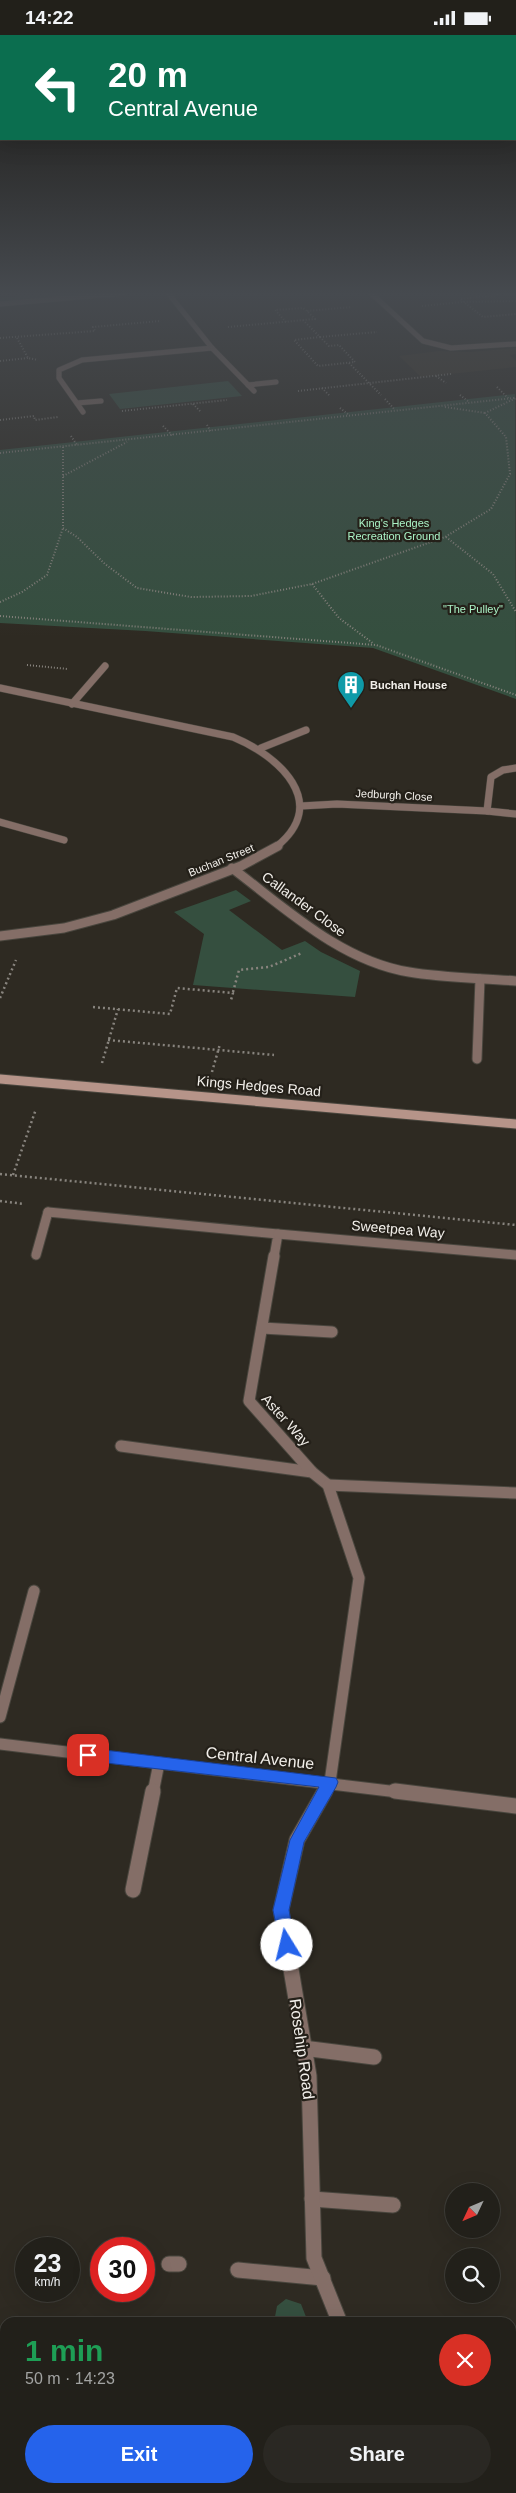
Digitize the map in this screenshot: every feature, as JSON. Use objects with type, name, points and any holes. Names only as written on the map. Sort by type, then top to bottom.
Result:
[{"type":"street","points":[[80,408],[83,412]]},
{"type":"street","points":[[72,704],[105,666]]},
{"type":"street","points":[[0,688],[233,737],[261,748],[282,768],[296,788],[301,806]]},
{"type":"street","points":[[261,748],[306,730]]},
{"type":"street","points":[[486,811],[491,777],[503,770],[516,768]]},
{"type":"street","name":"Jedburgh Close","points":[[301,806],[337,804],[516,814]]},
{"type":"street","name":"Buchan Street","points":[[0,937],[67,927],[101,919],[261,856],[286,839],[297,822],[301,806]]},
{"type":"street","points":[[0,822],[64,840]]},
{"type":"street","name":"Callander Close","points":[[232,868],[330,941],[373,962],[408,972],[516,981]]},
{"type":"street","points":[[477,1059],[480,979]]},
{"type":"street","name":"Kings Hedges Road","points":[[0,1079],[516,1125]]},
{"type":"street","points":[[36,1255],[48,1211],[278,1233]]},
{"type":"street","name":"Sweetpea Way","points":[[278,1233],[516,1255]]},
{"type":"street","name":"Aster Way","points":[[278,1233],[249,1401],[312,1472],[328,1485]]},
{"type":"street","points":[[262,1328],[332,1332]]},
{"type":"street","points":[[122,1446],[312,1472]]},
{"type":"street","points":[[330,1782],[359,1578],[328,1485],[516,1493]]},
{"type":"street","points":[[0,1717],[34,1591]]},
{"type":"street","name":"Central Avenue","points":[[0,1744],[330,1782],[516,1806]]},
{"type":"street","points":[[133,1891],[159,1763]]},
{"type":"street","name":"Rosehip Road","points":[[330,1782],[297,1840],[281,1910],[308,2076],[314,2258],[338,2317]]},
{"type":"street","points":[[303,2048],[374,2057]]},
{"type":"street","points":[[312,2199],[393,2205]]},
{"type":"street","points":[[238,2270],[322,2278]]},
{"type":"path","points":[[149,408],[153,414]]},
{"type":"path","points":[[197,408],[201,412]]},
{"type":"path","points":[[340,408],[349,415]]},
{"type":"path","points":[[0,453],[130,441],[420,408]]},
{"type":"path","points":[[450,408],[485,413],[495,408]]},
{"type":"path","points":[[63,528],[137,588],[191,597],[250,596],[312,584],[446,537],[491,509],[510,474],[506,437],[485,413]]},
{"type":"path","points":[[298,417],[301,421]]},
{"type":"path","points":[[256,420],[261,425]]},
{"type":"path","points":[[207,425],[211,432]]},
{"type":"path","points":[[163,426],[173,436]]},
{"type":"path","points":[[118,435],[123,441]]},
{"type":"path","points":[[72,436],[77,445]]},
{"type":"path","points":[[63,476],[130,441]]},
{"type":"path","points":[[0,603],[22,592],[47,575],[63,528],[63,447]]},
{"type":"path","points":[[446,537],[483,565],[498,581],[508,603],[516,612]]},
{"type":"path","points":[[312,584],[325,605],[339,621],[376,645],[516,695]]},
{"type":"path","points":[[0,616],[56,622],[376,645]]},
{"type":"path","points":[[27,665],[100,672]]},
{"type":"path","points":[[231,1000],[239,970],[269,967],[330,941]]},
{"type":"path","points":[[0,998],[18,957]]},
{"type":"path","points":[[93,1007],[170,1014],[177,988],[233,993]]},
{"type":"path","points":[[101,1066],[118,1009]]},
{"type":"path","points":[[108,1040],[274,1055]]},
{"type":"path","points":[[212,1074],[220,1044]]},
{"type":"path","points":[[12,1175],[37,1105]]},
{"type":"path","points":[[0,1174],[516,1225]]},
{"type":"green space","name":"King's Hedges Recreation Ground","points":[[389,408],[515,408],[516,699],[373,648],[145,631],[0,623],[0,450]]},
{"type":"green space","points":[[236,890],[251,901],[229,910],[282,950],[305,941],[321,952],[360,971],[355,997],[193,985],[204,934],[174,912]]},
{"type":"green space","points":[[286,2299],[301,2304],[306,2317],[275,2317],[277,2306]]},
{"type":"place","name":"Buchan House","points":[[351,709]]},
{"type":"route","points":[[88,1755],[330,1782],[297,1840],[281,1910],[287,1945]]},
{"type":"park label","name":"\"The Pulley\"","points":[[473,609]]}]
